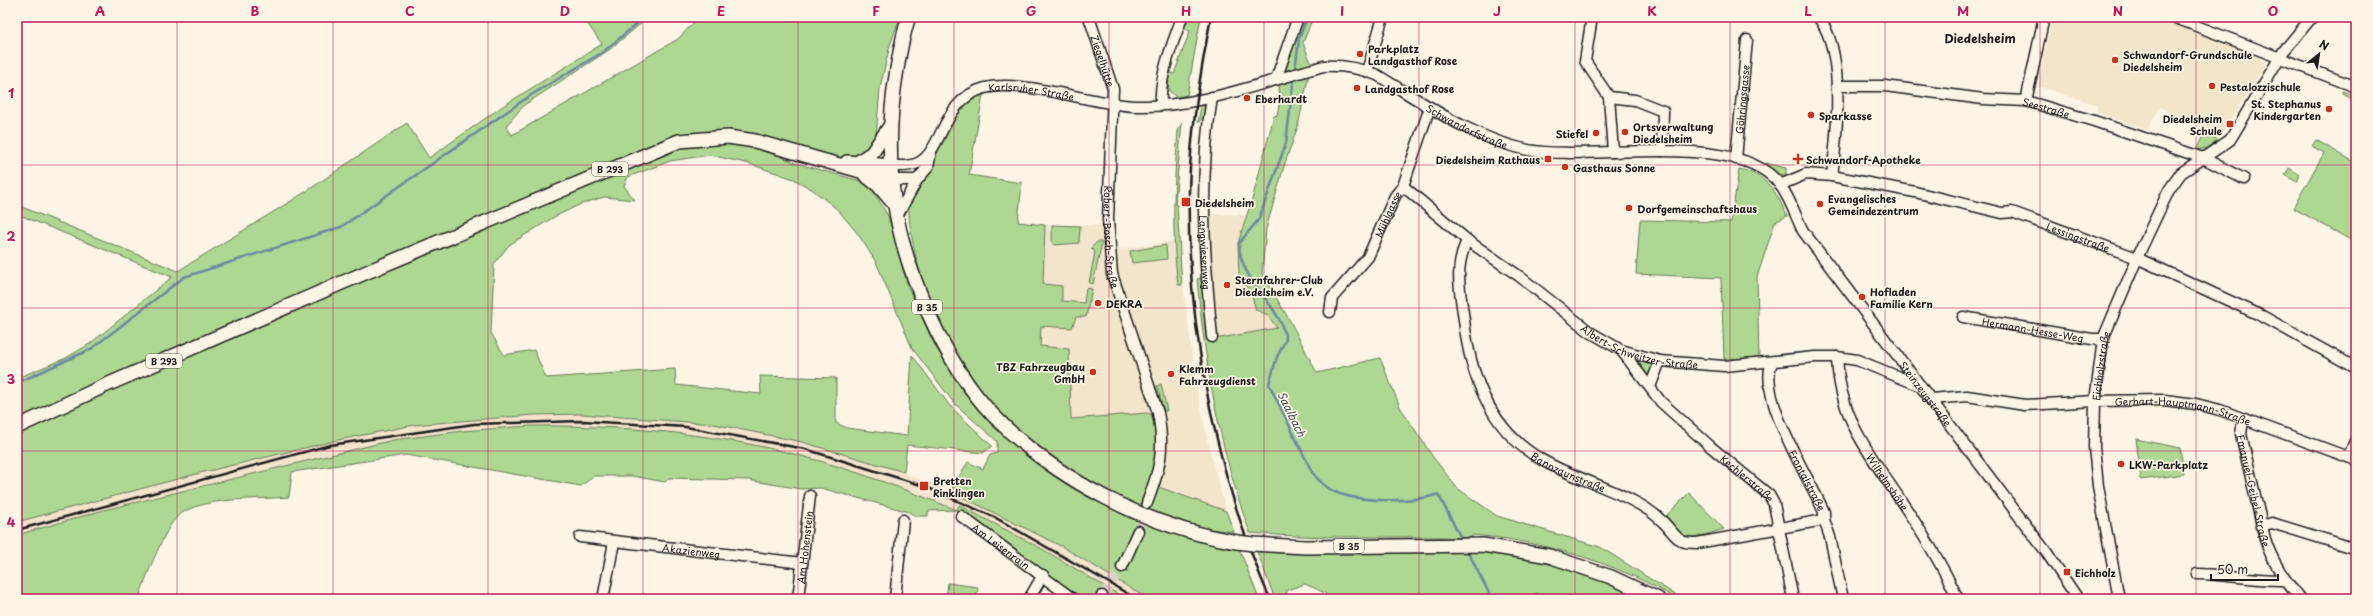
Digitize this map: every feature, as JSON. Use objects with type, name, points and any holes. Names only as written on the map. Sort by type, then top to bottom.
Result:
[{"type":"main road","name":"B 35","points":[[909,17],[901,46],[890,126],[891,166],[896,210],[917,282],[936,328],[958,370],[993,415],[1043,458],[1079,482],[1131,510],[1192,533],[1253,544],[1305,547],[1445,543],[1483,544],[1549,556],[1575,564],[1611,577],[1658,599]]},
{"type":"main road","points":[[860,168],[890,126]]},
{"type":"main road","name":"B 293","points":[[17,427],[102,387],[367,272],[679,141],[728,137],[748,140],[860,168],[892,180]]},
{"type":"main road","name":"B 293","points":[[860,168],[891,166]]},
{"type":"main road","name":"B 293","points":[[860,168],[879,186],[896,210]]},
{"type":"street","name":"Ziegelhütte","points":[[1089,17],[1113,90],[1113,104]]},
{"type":"street","points":[[1161,105],[1161,85],[1182,17]]},
{"type":"street","points":[[1276,80],[1298,17]]},
{"type":"street","points":[[1367,71],[1383,17]]},
{"type":"street","points":[[1592,17],[1586,61],[1609,97],[1613,152]]},
{"type":"street","points":[[1818,17],[1834,50],[1836,86],[1835,149],[1832,176]]},
{"type":"street","points":[[2026,101],[2044,17]]},
{"type":"street","points":[[2173,17],[2356,87]]},
{"type":"street","name":"Eichholzstraße","points":[[2119,599],[2098,486],[2094,447],[2095,401],[2103,339],[2137,258],[2169,190],[2181,173],[2230,140],[2290,41],[2312,17]]},
{"type":"street","name":"Göhringsgasse","points":[[1736,159],[1747,40]]},
{"type":"street","name":"Schwandorfstraße","points":[[1161,105],[1212,97],[1310,70],[1343,65],[1367,71],[1430,107],[1486,136],[1522,148],[1561,153],[1662,151],[1704,153],[1736,159],[1759,168],[1780,185]]},
{"type":"street","name":"Seestraße","points":[[1836,86],[1886,86],[1983,99],[2026,101],[2094,121],[2203,158],[2244,178]]},
{"type":"street","name":"Karlsruher Straße","points":[[891,166],[917,164],[926,158],[954,109],[968,97],[984,88],[1012,87],[1113,104],[1161,105]]},
{"type":"street","name":"Langwiesenweg","points":[[1212,97],[1205,153],[1203,207],[1206,278],[1212,337]]},
{"type":"street","points":[[1609,97],[1635,100],[1664,111],[1662,151]]},
{"type":"street","name":"Robert-Bosch-Straße","points":[[1113,104],[1111,118],[1108,218],[1112,274],[1158,413],[1161,431],[1160,468],[1147,503]]},
{"type":"street","name":"Mühlgasse","points":[[1330,312],[1332,298],[1368,257],[1395,196],[1402,186],[1430,107]]},
{"type":"street","name":"Karlsruher Straße","points":[[896,210],[928,167],[931,149]]},
{"type":"street","name":"Lessingstraße","points":[[1780,185],[1806,174],[1832,176],[1915,192],[2002,213],[2012,212],[2137,258],[2262,316],[2356,368]]},
{"type":"street","points":[[892,180],[917,180]]},
{"type":"street","name":"Steinzeugstraße","points":[[1780,185],[1803,231],[2047,553],[2078,599]]},
{"type":"street","name":"Albert-Schweitzer-Straße","points":[[1402,186],[1467,240],[1519,276],[1590,332],[1621,350],[1660,361],[1724,366],[1837,357],[1857,360],[1921,386]]},
{"type":"street","name":"Bannzaunstraße","points":[[1467,240],[1459,262],[1466,341],[1475,372],[1488,405],[1505,431],[1517,443],[1542,460],[1634,501],[1663,522],[1678,539],[1684,542],[1697,543],[1824,520]]},
{"type":"street","name":"Hermann-Hesse-Weg","points":[[1963,317],[2092,339],[2103,339]]},
{"type":"street","name":"Kechlerstraße","points":[[1621,350],[1661,402],[1710,447],[1769,495],[1774,504],[1793,599]]},
{"type":"street","name":"Wilhelmshöhe","points":[[1837,357],[1838,380],[1847,414],[1870,456],[1940,560],[1958,599]]},
{"type":"street","points":[[1650,386],[1660,361]]},
{"type":"street","name":"Frontalstraße","points":[[1772,362],[1768,371],[1769,381],[1781,423],[1824,512],[1824,520],[1830,537],[1843,599]]},
{"type":"street","name":"Gerhart-Hauptmann-Straße","points":[[1931,399],[1967,396],[2025,405],[2095,401],[2164,400],[2189,403],[2220,410],[2243,420],[2352,459]]},
{"type":"street","name":"Emanuel-Geibel-Straße","points":[[2243,420],[2241,434],[2261,526],[2270,554],[2285,580],[2300,599]]},
{"type":"street","points":[[2352,459],[2356,439]]},
{"type":"street","name":"Am Hohenstein","points":[[798,599],[810,496]]},
{"type":"street","name":"Am Leisenrain","points":[[961,516],[1043,575],[1073,599]]},
{"type":"street","points":[[895,599],[904,520]]},
{"type":"street","points":[[2261,526],[2272,523],[2356,549]]},
{"type":"street","points":[[1122,567],[1138,531]]},
{"type":"street","name":"Akazienweg","points":[[580,537],[802,563]]},
{"type":"street","points":[[603,599],[614,542]]},
{"type":"street","points":[[2197,574],[2216,574],[2261,581],[2285,580]]},
{"type":"street","name":"Am Leisenrain","points":[[1029,599],[1043,575]]},
{"type":"shaded area","name":"Schwandorf-Grundschule Diedelsheim","points":[[2052,17],[2157,17],[2258,56],[2265,66],[2218,140],[2160,107],[2147,130],[2096,112],[2098,105],[2038,86]]},
{"type":"shaded area","points":[[1207,214],[1247,215],[1238,243],[1245,286],[1251,293],[1253,301],[1268,315],[1277,328],[1215,339]]},
{"type":"shaded area","points":[[1045,225],[1117,225],[1116,250],[1174,241],[1178,284],[1183,285],[1196,384],[1209,448],[1226,511],[1150,484],[1147,413],[1071,419],[1069,349],[1040,346]]},
{"type":"shaded area","points":[[581,414],[714,424],[802,442],[884,466],[943,488],[1009,519],[1063,547],[1148,599],[1126,599],[1044,550],[959,505],[957,510],[803,457],[762,447],[654,431],[578,426],[462,431],[393,440],[104,510],[17,535],[17,522],[196,474],[338,440],[414,425],[533,415]]},
{"type":"green space","points":[[586,17],[649,17],[609,50],[524,105],[506,126],[512,135],[678,39],[699,17],[900,17],[890,45],[880,88],[876,137],[863,156],[847,159],[783,143],[696,134],[17,421],[17,378],[66,358],[91,343],[172,277],[17,214],[17,205],[178,271],[307,191],[407,123],[429,158],[503,106],[602,44],[584,19]]},
{"type":"green space","points":[[1187,17],[1201,17],[1187,95],[1176,97],[1169,91],[1168,72],[1174,74],[1190,31],[1183,28]]},
{"type":"green space","points":[[1302,17],[1313,17],[1303,43],[1312,65],[1282,75]]},
{"type":"green space","points":[[1309,74],[1298,126],[1285,163],[1266,229],[1262,274],[1290,321],[1317,373],[1380,358],[1400,407],[1433,457],[1457,488],[1497,516],[1600,547],[1682,599],[1676,599],[1654,586],[1604,564],[1578,555],[1524,542],[1472,535],[1472,538],[1333,537],[1250,533],[1230,471],[1215,408],[1204,343],[1197,279],[1209,277],[1215,339],[1277,328],[1268,315],[1256,310],[1251,293],[1239,276],[1238,243],[1253,196],[1274,116],[1277,115],[1280,101],[1279,84]]},
{"type":"green space","points":[[2342,91],[2356,96],[2356,102],[2342,93]]},
{"type":"green space","points":[[983,95],[969,175],[1022,183],[1018,222],[1045,225],[1043,284],[1062,286],[1062,301],[1084,303],[1086,288],[1092,289],[1086,317],[1076,317],[1072,328],[1041,326],[1040,346],[1069,349],[1071,419],[1147,413],[1152,415],[1156,450],[1150,484],[1226,511],[1234,532],[1198,526],[1165,516],[1106,489],[1077,472],[1023,433],[1000,412],[971,378],[955,352],[934,311],[923,283],[913,242],[909,209],[912,197],[930,172],[947,128],[962,108],[975,98]]},
{"type":"green space","points":[[1206,105],[1208,112],[1198,123],[1201,106]]},
{"type":"green space","points":[[1182,123],[1175,204],[1177,205],[1182,285],[1178,285],[1174,246],[1174,208],[1178,130]]},
{"type":"green space","points":[[2205,132],[2218,140],[2206,148],[2196,150]]},
{"type":"green space","points":[[2316,140],[2356,163],[2356,243],[2293,208],[2324,153],[2312,146]]},
{"type":"green space","points":[[712,143],[763,148],[795,163],[857,180],[871,187],[888,216],[908,287],[936,348],[987,419],[1026,453],[1077,487],[1129,518],[1190,539],[1239,548],[1259,599],[1148,599],[1063,547],[950,491],[968,462],[983,469],[990,455],[997,453],[997,441],[954,403],[912,348],[876,262],[858,234],[838,210],[813,190],[794,179],[750,164],[710,155],[670,161],[628,177],[624,186],[635,200],[604,197],[581,204],[554,217],[509,245],[494,264],[491,333],[504,355],[534,350],[546,378],[675,369],[676,385],[761,394],[760,376],[836,378],[836,423],[847,428],[907,436],[912,355],[950,406],[992,446],[983,453],[907,445],[904,472],[802,442],[714,424],[581,414],[533,415],[414,425],[338,440],[196,474],[17,522],[17,432],[279,316],[478,234],[540,205],[674,149]]},
{"type":"green space","points":[[1766,163],[1786,168],[1786,176],[1779,176],[1766,166]]},
{"type":"green space","points":[[2289,168],[2300,175],[2297,182],[2285,175]]},
{"type":"green space","points":[[1739,169],[1756,175],[1769,185],[1775,192],[1787,216],[1775,222],[1757,277],[1759,359],[1724,359],[1721,278],[1636,274],[1640,220],[1731,222]]},
{"type":"green space","points":[[1052,225],[1080,226],[1079,243],[1054,245],[1052,241]]},
{"type":"green space","points":[[1097,242],[1102,242],[1093,284],[1089,283],[1095,252],[1091,248]]},
{"type":"green space","points":[[1166,245],[1167,259],[1132,263],[1130,251]]},
{"type":"green space","points":[[1635,358],[1654,363],[1650,376],[1648,376]]},
{"type":"green space","points":[[1161,384],[1167,411],[1164,411],[1157,386]]},
{"type":"green space","points":[[529,426],[632,429],[735,441],[802,456],[861,474],[957,510],[928,511],[928,516],[915,516],[909,512],[821,488],[801,489],[748,480],[669,478],[665,482],[632,476],[594,476],[581,486],[406,455],[292,472],[289,497],[231,500],[201,505],[188,510],[173,521],[167,531],[150,568],[139,599],[17,599],[17,535],[104,510],[393,440],[462,431]]},
{"type":"green space","points":[[2136,439],[2180,448],[2184,474],[2141,480]]},
{"type":"green space","points":[[1689,493],[1724,529],[1708,534],[1690,537],[1685,536],[1679,531],[1666,516]]},
{"type":"green space","points":[[959,505],[1044,550],[1126,599],[1080,599],[979,523],[957,510]]},
{"type":"green space","points":[[1256,549],[1484,552],[1540,559],[1621,587],[1640,599],[1545,599],[1537,593],[1524,599],[1327,599],[1325,593],[1305,584],[1287,590],[1286,599],[1275,599]]},
{"type":"green space","points":[[948,583],[978,587],[976,599],[946,599]]},
{"type":"waterway","points":[[17,383],[91,349],[184,277],[341,227],[531,95],[603,52],[645,17]]},
{"type":"waterway","name":"Saalbach","points":[[1295,71],[1299,39],[1307,17]]},
{"type":"waterway","name":"Saalbach","points":[[1294,76],[1286,143],[1259,219],[1239,243],[1240,255],[1244,266],[1280,321],[1286,339],[1277,357],[1269,384],[1312,472],[1325,486],[1335,492],[1345,495],[1371,499],[1415,499],[1438,494],[1462,540]]},
{"type":"waterway","name":"Saalbach","points":[[1467,550],[1492,599]]},
{"type":"tunnel","points":[[1138,531],[1147,503]]},
{"type":"tunnel","points":[[1102,596],[1122,567]]},
{"type":"railway","points":[[1211,17],[1196,105],[1191,149],[1189,244],[1193,296],[1199,348],[1208,400],[1220,452],[1251,552],[1270,599]]},
{"type":"railway","points":[[17,530],[330,445],[474,424],[583,421],[686,427],[805,449],[924,486],[996,518],[1137,599]]},
{"type":"place","name":"Parkplatz Landgasthof Rose","points":[[1360,54]]},
{"type":"place","name":"Schwandorf-Grundschule Diedelsheim","points":[[2115,60]]},
{"type":"place","name":"Pestalozzischule","points":[[2212,86]]},
{"type":"place","name":"Landgasthof Rose","points":[[1357,88]]},
{"type":"place","name":"Eberhardt","points":[[1247,98]]},
{"type":"place","name":"St. Stephanus Kindergarten","points":[[2329,109]]},
{"type":"place","name":"Sparkasse","points":[[1811,115]]},
{"type":"place","name":"Diedelsheim Schule","points":[[2230,124]]},
{"type":"place","name":"Ortsverwaltung Diedelsheim","points":[[1625,132]]},
{"type":"place","name":"Stiefel","points":[[1596,133]]},
{"type":"place","name":"Diedelsheim Rathaus","points":[[1548,159]]},
{"type":"place","name":"Schwandorf-Apotheke","points":[[1798,159]]},
{"type":"place","name":"Gasthaus Sonne","points":[[1565,167]]},
{"type":"place","name":"Diedelsheim","points":[[1186,202]]},
{"type":"place","name":"Evangelisches Gemeindezentrum","points":[[1820,204]]},
{"type":"place","name":"Dorfgemeinschaftshaus","points":[[1629,208]]},
{"type":"place","name":"Sternfahrer-Club Diedelsheim e.V.","points":[[1227,285]]},
{"type":"place","name":"Hofladen Familie Kern","points":[[1862,297]]},
{"type":"place","name":"DEKRA","points":[[1098,303]]},
{"type":"place","name":"TBZ Fahrzeugbau GmbH","points":[[1093,372]]},
{"type":"place","name":"Klemm Fahrzeugdienst","points":[[1171,374]]},
{"type":"place","name":"LKW-Parkplatz","points":[[2121,464]]},
{"type":"place","name":"Bretten Rinklingen","points":[[924,486]]},
{"type":"place","name":"Eichholz","points":[[2067,572]]},
{"type":"district","name":"Diedelsheim","points":[[1980,38]]}]
